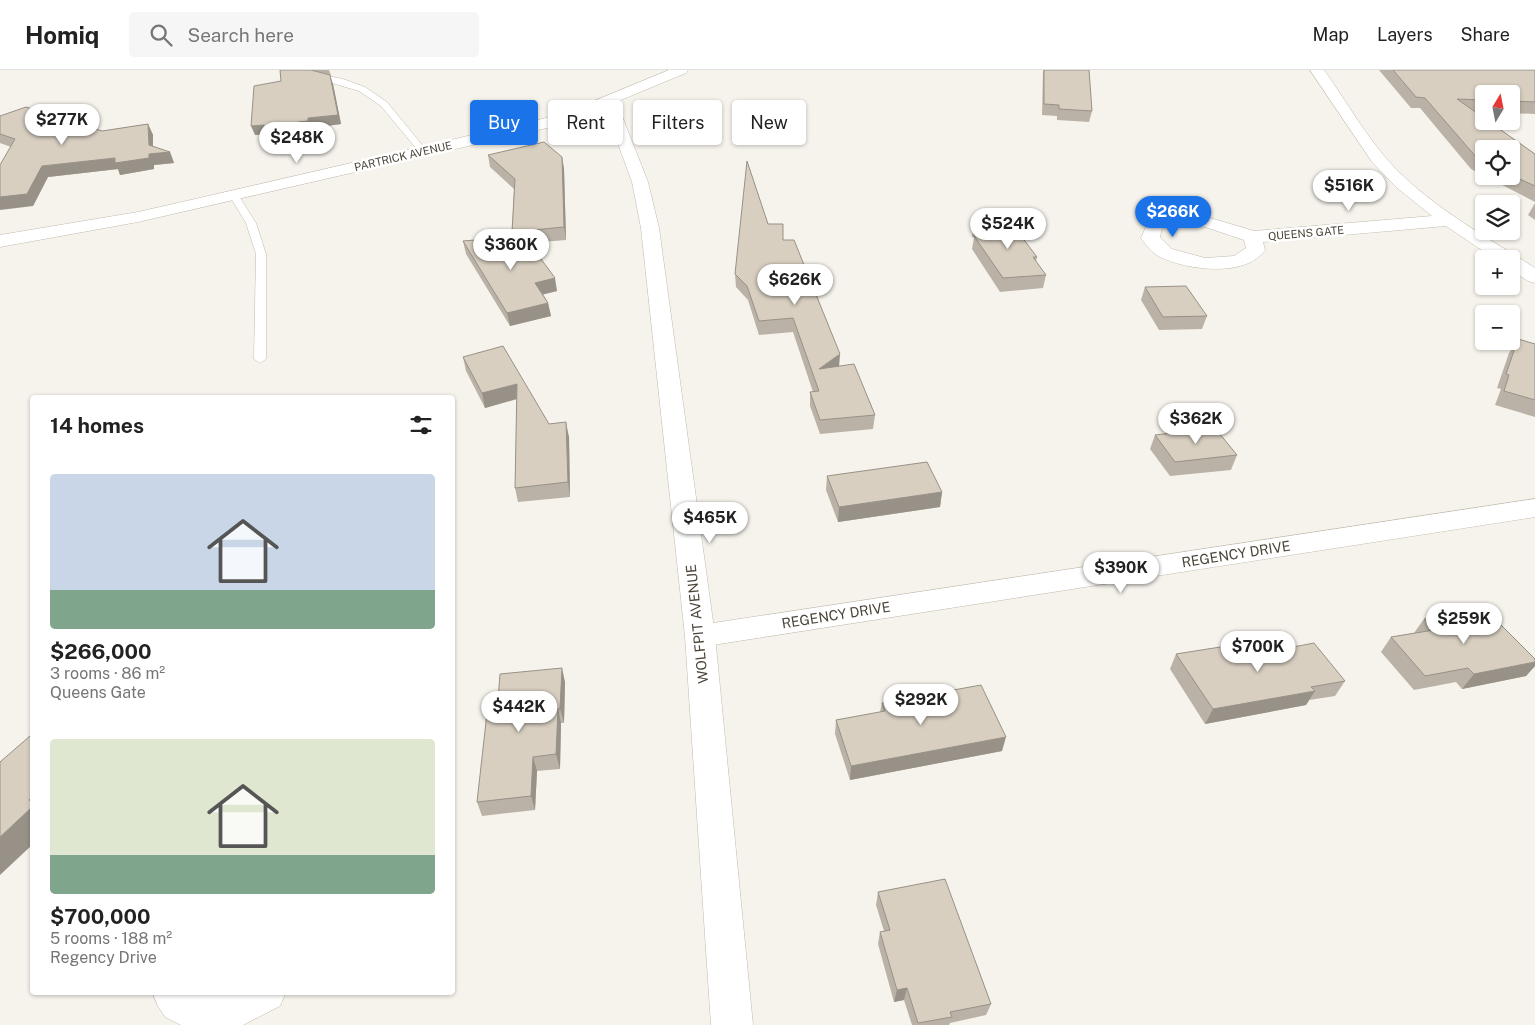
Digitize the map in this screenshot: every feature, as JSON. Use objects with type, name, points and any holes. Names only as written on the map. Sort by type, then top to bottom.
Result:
[{"type":"street","name":"PARTRICK AVENUE","points":[[609,100],[681,70]]},
{"type":"street","points":[[1317,70],[1387,168],[1407,188],[1448,220],[1494,250]]},
{"type":"street","name":"PARTRICK AVENUE","points":[[0,240],[138,217],[548,123]]},
{"type":"street","name":"WOLFPIT AVENUE","points":[[623,138],[640,182],[650,228],[700,636],[732,1025]]},
{"type":"street","name":"QUEENS GATE","points":[[1253,238],[1256,250],[1239,260],[1205,264],[1165,253],[1150,238],[1154,226],[1173,220],[1206,222],[1253,238],[1448,220]]},
{"type":"street","points":[[1520,267],[1535,277]]},
{"type":"street","name":"REGENCY DRIVE","points":[[700,636],[1535,508]]},
{"type":"street","points":[[174,995],[190,1010],[212,1019],[256,1000],[262,995]]},
{"type":"lane","points":[[301,72],[347,84],[362,90],[384,104],[423,151]]},
{"type":"lane","points":[[234,195],[251,221],[261,254],[260,359]]},
{"type":"building","points":[[280,70],[311,70],[330,75],[338,115],[308,118],[308,121],[298,122],[298,126],[264,130],[264,125],[251,126],[254,86],[281,81]]},
{"type":"building","points":[[1044,70],[1089,70],[1092,111],[1059,109],[1059,105],[1044,104]]},
{"type":"building","points":[[1393,70],[1535,70],[1535,102],[1520,101],[1520,85],[1475,85],[1475,100],[1457,99],[1475,112],[1475,130],[1501,130],[1515,140],[1475,140],[1475,156],[1425,98],[1416,97]]},
{"type":"building","points":[[26,107],[102,131],[148,124],[149,145],[170,152],[149,154],[149,158],[115,163],[115,158],[42,166],[27,194],[0,197],[0,165],[15,139],[0,134],[0,116]]},
{"type":"building","points":[[544,142],[562,157],[564,227],[512,232],[515,179],[488,155],[538,145]]},
{"type":"building","points":[[1520,143],[1535,154],[1535,186],[1520,179]]},
{"type":"building","points":[[747,161],[768,224],[783,224],[783,240],[794,240],[840,354],[819,369],[854,364],[875,415],[820,420],[810,392],[819,391],[793,318],[759,321],[747,286],[735,274]]},
{"type":"building","points":[[1009,220],[1037,257],[1033,257],[1046,275],[1003,278],[974,236],[983,236],[974,223]]},
{"type":"building","points":[[524,236],[555,278],[535,283],[548,303],[507,313],[463,241]]},
{"type":"building","points":[[1186,286],[1207,316],[1163,317],[1145,287]]},
{"type":"building","points":[[1520,340],[1535,344],[1535,400],[1504,391],[1509,375],[1506,374],[1514,350],[1520,350]]},
{"type":"building","points":[[503,346],[549,424],[566,422],[568,482],[515,488],[517,384],[482,393],[463,357]]},
{"type":"building","points":[[1215,428],[1237,455],[1175,462],[1155,435]]},
{"type":"building","points":[[927,462],[942,492],[839,507],[827,476]]},
{"type":"building","points":[[1485,609],[1535,659],[1535,662],[1474,674],[1468,668],[1425,676],[1391,637],[1434,630],[1424,619]]},
{"type":"building","points":[[1314,643],[1345,681],[1311,687],[1315,691],[1213,709],[1176,654],[1233,645],[1238,652],[1279,644],[1283,649]]},
{"type":"building","points":[[562,668],[556,754],[533,757],[531,796],[477,802],[487,713],[497,713],[500,674]]},
{"type":"building","points":[[981,685],[1006,737],[851,766],[836,720],[885,711],[882,703]]},
{"type":"building","points":[[30,736],[30,809],[0,837],[0,762]]},
{"type":"building","points":[[945,879],[991,1004],[950,1012],[952,1017],[918,1023],[907,988],[897,990],[880,932],[890,930],[878,892]]}]
